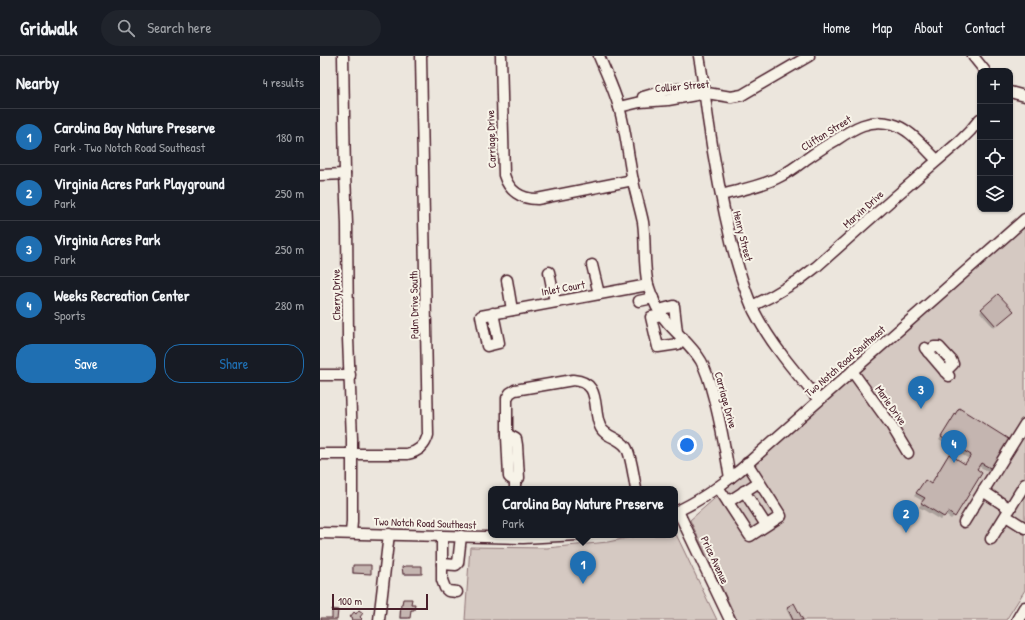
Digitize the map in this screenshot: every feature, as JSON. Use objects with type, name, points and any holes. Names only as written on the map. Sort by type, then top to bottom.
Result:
[{"type":"street","name":"Cherry Drive","points":[[343,56],[352,454],[351,533]]},
{"type":"street","name":"Palm Drive South","points":[[320,454],[407,454],[419,450],[425,443],[428,435],[421,56]]},
{"type":"street","name":"Carriage Drive","points":[[501,56],[504,175],[514,192],[527,199],[537,199],[633,180]]},
{"type":"street","name":"Carriage Drive","points":[[599,56],[618,104],[633,180],[642,216],[645,267],[648,285],[660,312],[667,322],[697,354],[703,366],[716,406],[730,478]]},
{"type":"street","name":"Henry Street","points":[[699,56],[721,195],[727,225],[739,269],[752,306],[766,332],[793,370],[819,400]]},
{"type":"street","name":"Collier Street","points":[[618,104],[667,90],[704,91],[707,93],[731,97],[742,95],[809,56]]},
{"type":"street","points":[[973,56],[983,68]]},
{"type":"street","points":[[1013,93],[1025,96]]},
{"type":"street","name":"Clifton Street","points":[[721,195],[757,186],[777,178],[858,126],[870,123],[883,122],[893,124],[904,129],[937,160]]},
{"type":"street","name":"Marvin Drive","points":[[752,306],[772,296],[808,274],[960,141],[977,123]]},
{"type":"street","points":[[320,175],[345,174]]},
{"type":"street","name":"Two Notch Road Southeast","points":[[678,510],[703,497],[730,478],[1025,219]]},
{"type":"street","points":[[592,265],[599,294]]},
{"type":"street","points":[[549,272],[556,302]]},
{"type":"street","points":[[507,280],[512,310]]},
{"type":"street","name":"Inlet Court","points":[[493,314],[499,343],[487,346],[481,316],[648,285]]},
{"type":"street","points":[[639,301],[653,298]]},
{"type":"street","points":[[674,306],[680,335],[678,344],[658,347],[651,318],[660,312],[674,306]]},
{"type":"street","points":[[926,350],[939,347],[952,360],[953,364],[947,374]]},
{"type":"street","name":"Marie Drive","points":[[852,371],[891,425],[908,453]]},
{"type":"street","points":[[320,375],[350,375]]},
{"type":"street","points":[[515,485],[509,477],[507,398],[510,393],[515,390],[573,380],[582,381],[593,391],[599,425],[603,432],[619,440],[626,447],[629,453],[635,486]]},
{"type":"street","points":[[964,522],[1025,424]]},
{"type":"street","points":[[718,487],[750,536],[781,516],[747,463]]},
{"type":"street","points":[[728,502],[760,482]]},
{"type":"street","points":[[991,539],[1025,484]]},
{"type":"street","points":[[744,491],[766,525]]},
{"type":"street","points":[[983,491],[1025,528]]},
{"type":"street","name":"Price Avenue","points":[[678,513],[730,620]]},
{"type":"street","name":"Two Notch Road Southeast","points":[[320,533],[488,536]]},
{"type":"street","points":[[379,620],[389,534]]},
{"type":"street","points":[[442,536],[442,580],[448,591],[457,592]]},
{"type":"street","points":[[442,564],[456,565],[458,563],[460,536]]},
{"type":"shaded area","points":[[1025,225],[1025,590],[1006,620],[737,620],[690,520],[876,358]]},
{"type":"shaded area","points":[[627,538],[678,538],[717,620],[465,620],[470,547],[547,548],[608,542]]},
{"type":"building","points":[[998,294],[1014,311],[996,326],[981,309]]},
{"type":"building","points":[[959,408],[1010,440],[992,469],[981,463],[977,469],[982,473],[955,517],[948,512],[944,517],[921,503],[925,498],[916,493],[925,480],[931,484],[949,454],[965,464],[971,455],[941,437]]},
{"type":"building","points":[[353,565],[371,565],[371,574],[353,573]]},
{"type":"building","points":[[422,566],[422,574],[403,574],[402,567]]},
{"type":"building","points":[[403,599],[412,599],[411,604],[415,604],[414,610],[411,610],[410,618],[400,618]]},
{"type":"building","points":[[794,603],[803,620],[793,620],[787,607]]},
{"type":"building","points":[[332,609],[338,610],[337,620],[321,620],[321,618],[332,618]]},
{"type":"building","points":[[359,610],[363,613],[360,617],[362,619],[352,620],[353,619],[350,617],[354,612],[356,614]]},
{"type":"place","name":"Virginia Acres Park","points":[[921,409]]},
{"type":"place","name":"Weeks Recreation Center","points":[[954,463]]},
{"type":"place","name":"Virginia Acres Park Playground","points":[[906,533]]},
{"type":"place","name":"Carolina Bay Nature Preserve","points":[[583,584]]}]
